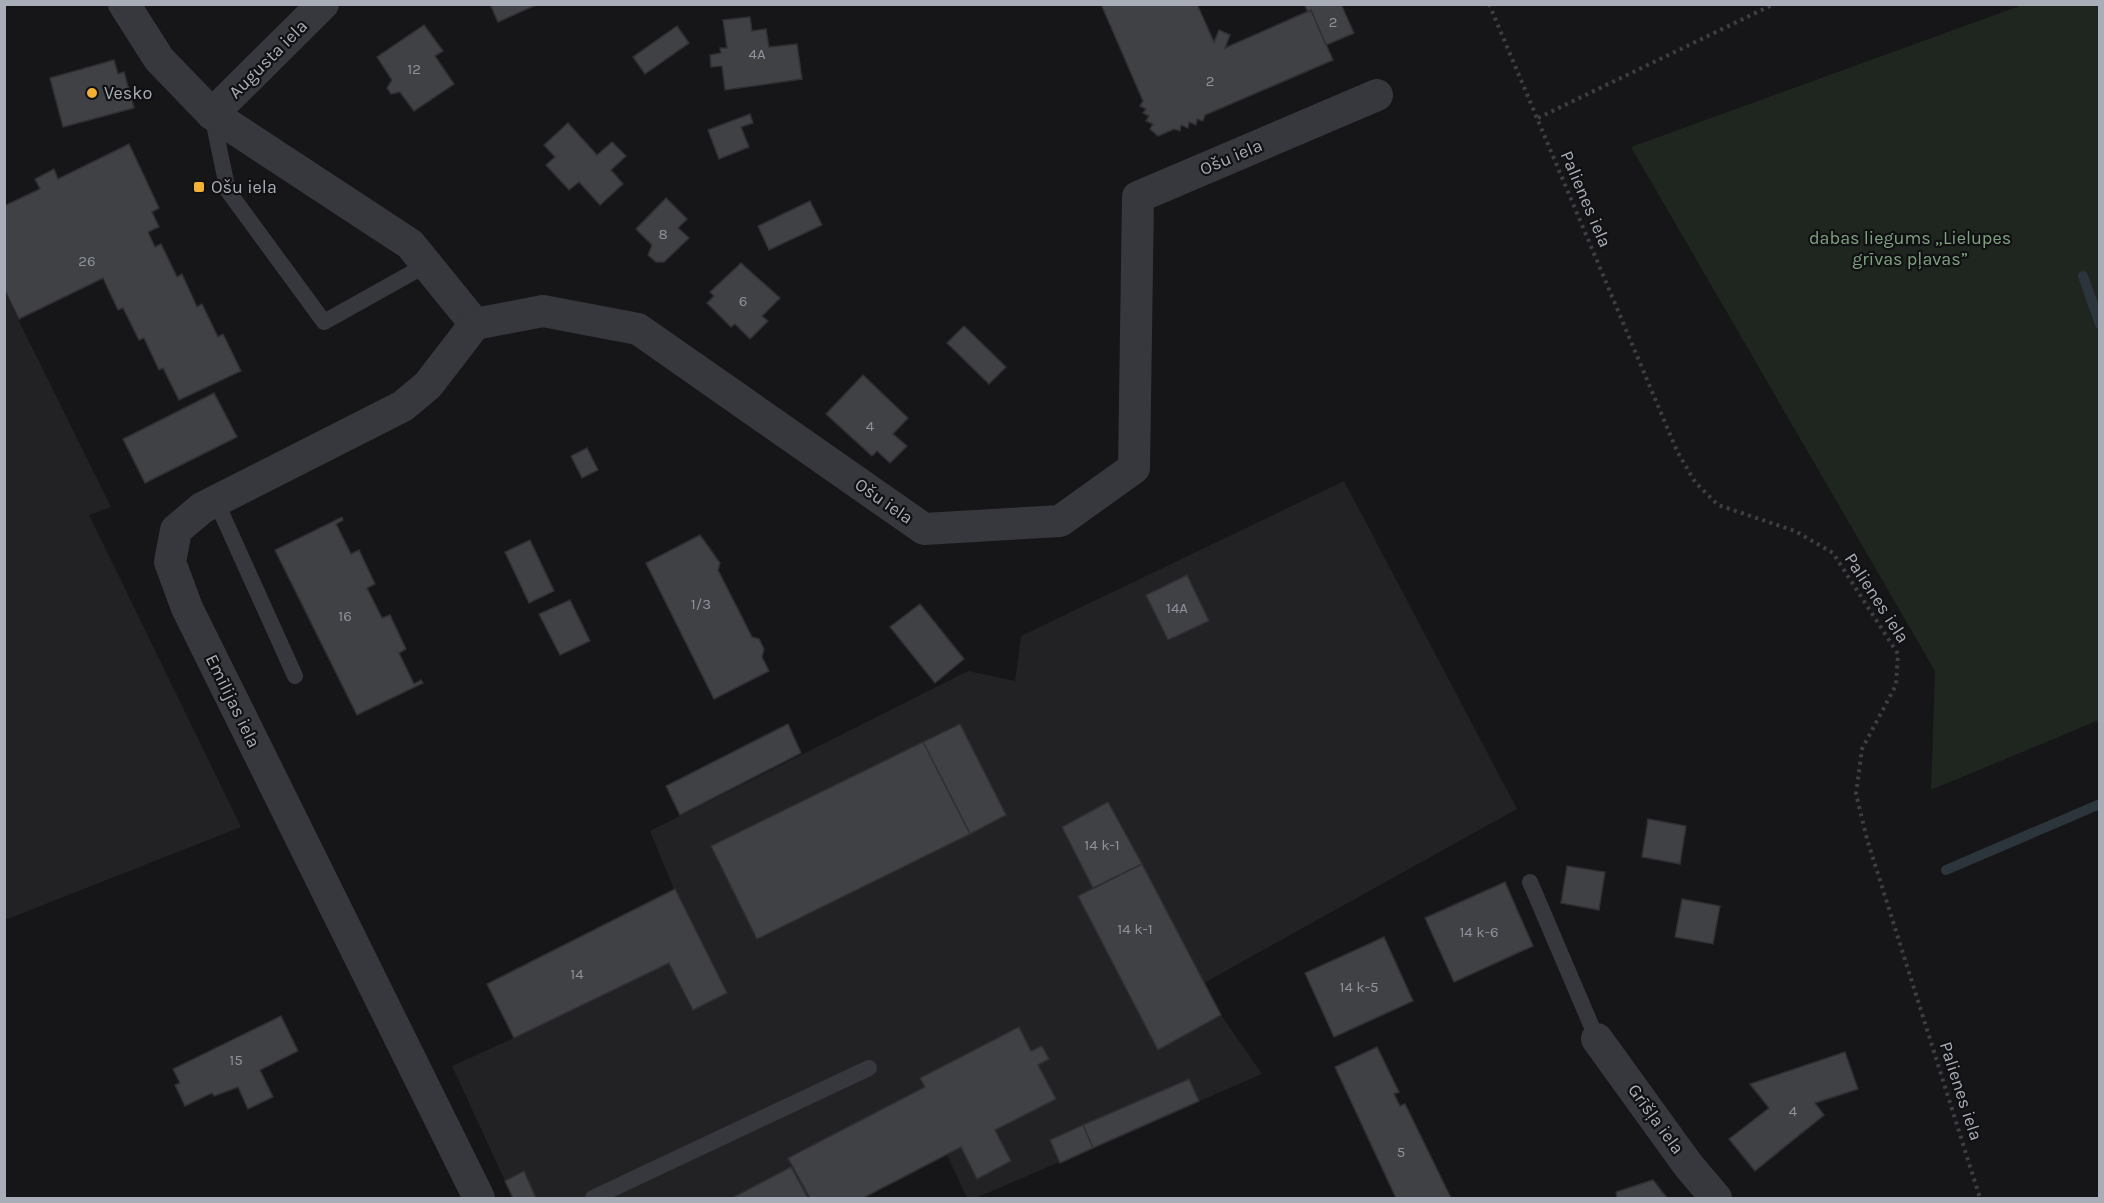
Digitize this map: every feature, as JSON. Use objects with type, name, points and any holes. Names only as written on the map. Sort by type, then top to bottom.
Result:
[{"type":"street","points":[[124,4],[159,58],[212,114],[410,244],[475,324]]},
{"type":"street","name":"Augusta iela","points":[[212,114],[323,4]]},
{"type":"street","name":"Ošu iela","points":[[475,324],[543,311],[638,329],[924,529],[1060,521],[1134,468],[1138,197],[1377,95]]},
{"type":"street","name":"Emīlijas iela","points":[[475,324],[428,386],[403,406],[202,508],[176,530],[170,562],[183,599],[479,1198]]},
{"type":"street","name":"Grīšļa iela","points":[[1597,1039],[1688,1165],[1716,1198]]},
{"type":"lane","points":[[212,114],[228,190],[324,322],[426,265]]},
{"type":"lane","points":[[216,501],[295,676]]},
{"type":"lane","points":[[1530,882],[1597,1039]]},
{"type":"lane","points":[[593,1198],[869,1068]]},
{"type":"path","name":"Palienes iela","points":[[1489,4],[1677,451],[1695,482],[1718,505],[1795,531],[1833,553],[1898,654],[1896,685],[1862,749],[1856,794],[1867,839],[1980,1198]]},
{"type":"path","points":[[1538,118],[1774,4]]},
{"type":"shaded area","points":[[5,293],[111,507],[89,515],[241,827],[5,920]]},
{"type":"shaded area","points":[[1344,481],[1517,809],[1204,983],[1221,1015],[1262,1074],[976,1198],[967,1198],[947,1155],[863,1198],[513,1198],[452,1066],[514,1038],[487,984],[674,889],[650,831],[968,671],[1015,681],[1021,636]]},
{"type":"green space","name":"dabas liegums „Lielupes grīvas pļavas”","points":[[2025,4],[2099,5],[2099,720],[1931,790],[1935,671],[1631,147]]},
{"type":"building","points":[[490,4],[538,4],[498,22]]},
{"type":"building","points":[[1101,4],[1197,4],[1214,42],[1219,30],[1230,35],[1225,48],[1311,10],[1333,60],[1205,115],[1203,121],[1197,119],[1196,125],[1189,122],[1188,128],[1181,125],[1180,131],[1174,129],[1158,136],[1150,129],[1153,124],[1146,121],[1149,116],[1143,113],[1146,109],[1140,106],[1143,101]]},
{"type":"building","points":[[1304,4],[1341,4],[1354,33],[1326,45],[1311,10],[1308,12]]},
{"type":"building","points":[[750,17],[752,31],[766,29],[769,47],[797,44],[802,79],[725,90],[722,66],[711,67],[710,55],[721,53],[720,48],[727,48],[723,20]]},
{"type":"building","points":[[424,25],[443,51],[435,56],[454,84],[414,111],[400,92],[391,94],[387,88],[392,80],[377,57]]},
{"type":"building","points":[[677,26],[689,43],[645,74],[633,57]]},
{"type":"building","name":"Vesko","points":[[114,60],[118,74],[124,72],[134,108],[63,127],[50,78]]},
{"type":"building","points":[[750,114],[753,123],[741,127],[749,147],[719,159],[708,130]]},
{"type":"building","points":[[568,123],[597,155],[612,142],[626,156],[611,170],[623,184],[600,205],[579,182],[569,190],[546,165],[555,157],[544,145]]},
{"type":"building","points":[[129,144],[159,208],[152,212],[159,227],[148,232],[155,247],[161,244],[177,277],[182,274],[197,307],[202,304],[218,337],[223,334],[241,371],[179,400],[163,368],[159,370],[144,338],[139,340],[123,308],[118,310],[103,278],[19,319],[4,288],[4,206],[40,189],[35,179],[54,169],[58,179]]},
{"type":"building","points":[[666,198],[687,219],[678,228],[689,238],[664,262],[656,262],[648,255],[652,245],[636,229]]},
{"type":"building","points":[[810,201],[822,225],[769,250],[758,226]]},
{"type":"building","points":[[741,263],[780,298],[762,316],[768,321],[750,339],[735,324],[731,327],[707,303],[714,296],[710,292]]},
{"type":"building","points":[[964,326],[1006,367],[989,384],[947,343]]},
{"type":"building","points":[[863,375],[908,418],[893,434],[907,446],[890,463],[877,451],[872,456],[826,414]]},
{"type":"building","points":[[214,393],[237,437],[145,483],[123,439]]},
{"type":"building","points":[[587,448],[598,470],[582,478],[571,456]]},
{"type":"building","points":[[342,517],[343,520],[336,524],[351,554],[359,550],[375,584],[367,588],[382,618],[390,615],[406,649],[399,653],[414,684],[421,680],[423,683],[357,715],[275,550]]},
{"type":"building","points":[[700,535],[720,563],[718,570],[752,637],[759,639],[764,649],[762,657],[769,671],[714,699],[646,563]]},
{"type":"building","points":[[530,540],[554,591],[529,603],[505,552]]},
{"type":"building","points":[[1187,575],[1209,621],[1168,640],[1146,595]]},
{"type":"building","points":[[570,600],[590,641],[560,655],[539,614]]},
{"type":"building","points":[[920,604],[964,659],[935,683],[890,627]]},
{"type":"building","points":[[788,724],[801,753],[680,815],[666,786]]},
{"type":"building","points":[[960,724],[1006,815],[970,834],[923,742]]},
{"type":"building","points":[[923,742],[970,834],[757,939],[711,846]]},
{"type":"building","points":[[1108,802],[1142,864],[1093,888],[1062,827]]},
{"type":"building","points":[[1648,819],[1686,826],[1680,864],[1642,857]]},
{"type":"building","points":[[1142,864],[1221,1015],[1158,1050],[1078,896]]},
{"type":"building","points":[[1567,866],[1605,872],[1599,910],[1561,903]]},
{"type":"building","points":[[1505,882],[1533,946],[1454,982],[1425,918]]},
{"type":"building","points":[[675,889],[727,993],[693,1010],[669,963],[514,1038],[487,984]]},
{"type":"building","points":[[1682,899],[1720,906],[1713,944],[1675,937]]},
{"type":"building","points":[[1384,937],[1413,1001],[1334,1037],[1305,973]]},
{"type":"building","points":[[281,1016],[298,1051],[260,1070],[273,1097],[248,1109],[238,1087],[214,1096],[212,1093],[185,1106],[175,1085],[180,1083],[173,1069]]},
{"type":"building","points":[[1019,1027],[1031,1051],[1042,1046],[1049,1059],[1038,1065],[1056,1099],[995,1130],[1011,1161],[977,1179],[961,1147],[863,1198],[810,1198],[788,1158],[925,1087],[920,1078]]},
{"type":"building","points":[[1377,1047],[1399,1092],[1394,1094],[1400,1106],[1405,1104],[1451,1198],[1396,1198],[1335,1067]]},
{"type":"building","points":[[1845,1052],[1858,1089],[1815,1103],[1824,1115],[1755,1171],[1729,1139],[1769,1108],[1750,1084]]},
{"type":"building","points":[[1189,1079],[1199,1101],[1093,1148],[1083,1125]]},
{"type":"building","points":[[1083,1125],[1093,1148],[1060,1163],[1050,1140]]},
{"type":"building","points":[[791,1167],[808,1198],[732,1198]]},
{"type":"building","points":[[524,1171],[536,1198],[513,1198],[505,1181]]},
{"type":"building","points":[[1653,1180],[1667,1198],[1614,1198],[1617,1197],[1616,1192]]},
{"type":"waterway","points":[[2083,276],[2100,324]]},
{"type":"waterway","points":[[1946,870],[2100,804]]},
{"type":"place","name":"Vesko","points":[[92,93]]},
{"type":"place","name":"Ošu iela","points":[[199,187]]}]
